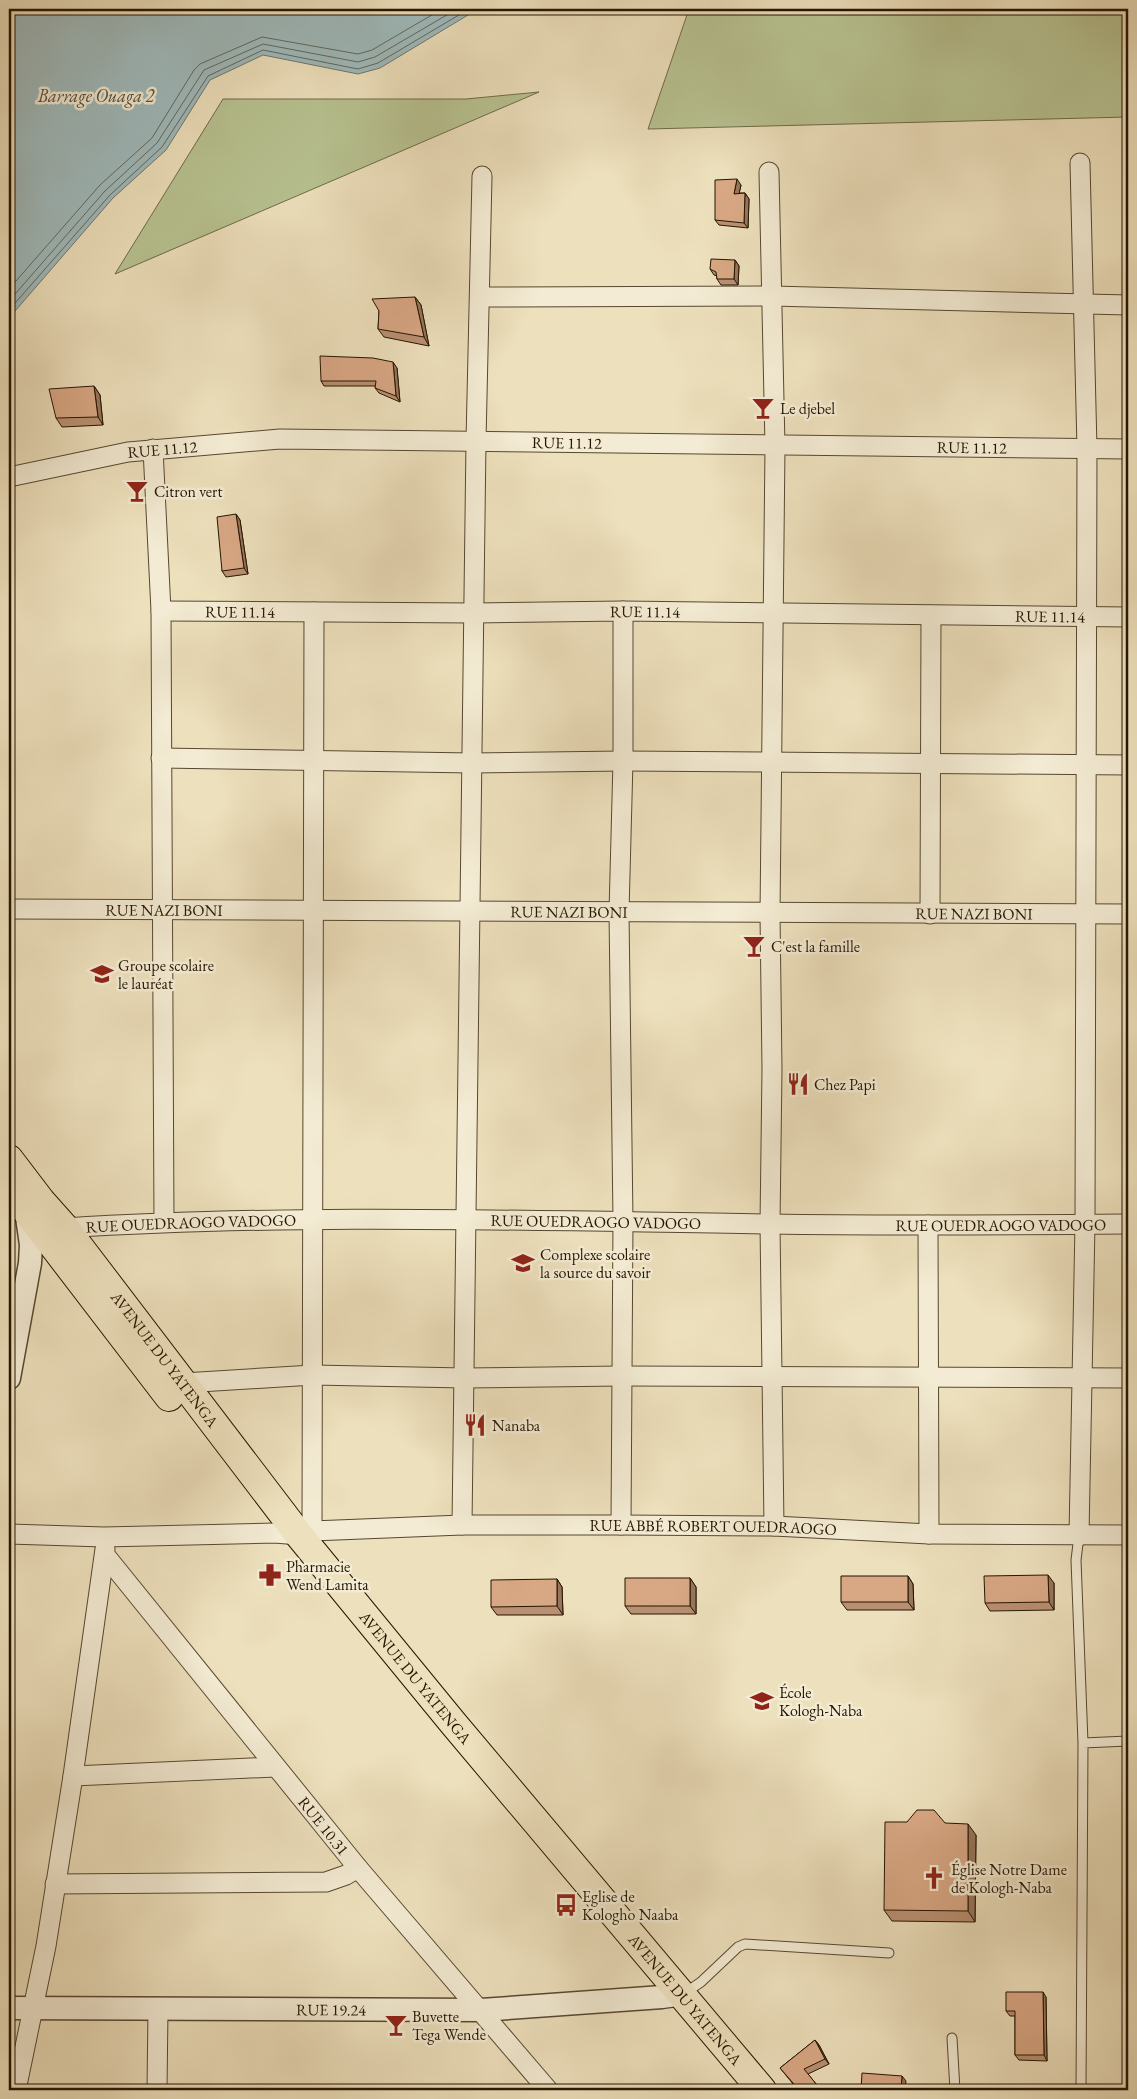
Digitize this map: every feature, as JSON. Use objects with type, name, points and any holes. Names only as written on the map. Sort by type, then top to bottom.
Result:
[{"type":"main road","name":"AVENUE DU YATENGA","points":[[9,1159],[183,1383],[295,1533]]},
{"type":"main road","name":"AVENUE DU YATENGA","points":[[9,1188],[61,1257],[295,1533],[670,1984],[672,1996],[739,2090]]},
{"type":"main road","name":"AVENUE DU YATENGA","points":[[672,1996],[762,2090]]},
{"type":"street","points":[[1079,1536],[1085,1224],[1087,448],[1080,163]]},
{"type":"street","points":[[769,172],[774,446],[770,914],[772,1069],[770,1224],[774,1526]]},
{"type":"street","points":[[462,1525],[476,441],[482,176]]},
{"type":"street","points":[[480,297],[772,296],[1128,305]]},
{"type":"street","name":"RUE 11.12","points":[[9,477],[128,452],[280,439],[1128,449]]},
{"type":"street","points":[[153,449],[161,611],[164,1222]]},
{"type":"street","name":"RUE 11.14","points":[[161,611],[474,613],[623,611],[1128,617]]},
{"type":"street","points":[[621,1525],[623,1221],[618,912],[623,761],[623,611]]},
{"type":"street","points":[[295,1533],[312,1376],[314,1219],[314,612]]},
{"type":"street","points":[[930,914],[929,764],[931,615]]},
{"type":"street","points":[[161,758],[472,763],[623,761],[1128,765]]},
{"type":"street","name":"RUE NAZI BONI","points":[[9,909],[770,914],[1128,914]]},
{"type":"street","points":[[9,1378],[32,1246],[26,1210]]},
{"type":"street","name":"RUE OUEDRAOGO VADOGO","points":[[64,1228],[164,1222],[314,1219],[928,1225],[1128,1224]]},
{"type":"street","points":[[928,1225],[929,1534]]},
{"type":"street","points":[[30,1263],[36,1253],[44,1251],[51,1251],[61,1257]]},
{"type":"street","points":[[183,1383],[312,1376],[465,1378],[621,1376],[1128,1378]]},
{"type":"street","name":"RUE ABBÉ ROBERT OUEDRAOGO","points":[[9,1534],[104,1546],[295,1533],[462,1525],[774,1526],[929,1534],[1128,1535]]},
{"type":"street","points":[[16,2090],[34,2009],[56,1884],[73,1776],[104,1546]]},
{"type":"street","name":"RUE 10.31","points":[[104,1546],[274,1767],[548,2090]]},
{"type":"street","points":[[73,1776],[274,1767]]},
{"type":"street","points":[[56,1884],[326,1882],[346,1875],[358,1868]]},
{"type":"street","name":"RUE 19.24","points":[[9,2008],[481,2010],[672,1996]]},
{"type":"street","points":[[157,2090],[158,2010]]},
{"type":"lane","points":[[1079,1536],[1076,1560],[1083,1743],[1081,2090]]},
{"type":"lane","points":[[1083,1743],[1128,1741]]},
{"type":"lane","points":[[672,1996],[701,1982],[738,1947],[745,1944],[889,1953]]},
{"type":"lane","points":[[952,2038],[955,2090]]},
{"type":"green space","points":[[689,9],[1128,9],[1128,117],[648,129]]},
{"type":"green space","points":[[539,92],[115,274],[223,99],[466,99]]},
{"type":"water","name":"Barrage Ouaga 2","points":[[9,9],[478,9],[380,68],[358,74],[263,55],[210,80],[166,150],[113,198],[9,318]]},
{"type":"building","points":[[737,179],[734,194],[745,193],[744,223],[715,220],[715,180]]},
{"type":"building","points":[[711,259],[735,260],[734,279],[717,279],[716,272],[710,269]]},
{"type":"building","points":[[415,297],[424,337],[378,329],[379,311],[372,299]]},
{"type":"building","points":[[320,356],[373,358],[393,362],[396,396],[375,388],[376,381],[321,381]]},
{"type":"building","points":[[94,386],[98,417],[56,418],[49,389]]},
{"type":"building","points":[[236,514],[244,568],[222,571],[217,517]]},
{"type":"building","points":[[1048,1575],[1049,1602],[985,1603],[984,1576]]},
{"type":"building","points":[[841,1576],[908,1576],[908,1602],[841,1602]]},
{"type":"building","points":[[625,1578],[690,1578],[690,1606],[625,1606]]},
{"type":"building","points":[[557,1579],[557,1606],[491,1607],[491,1580]]},
{"type":"building","name":"Église Notre Dame de Kologh-Naba","points":[[917,1810],[934,1810],[945,1823],[968,1824],[968,1911],[884,1910],[885,1822],[907,1822]]},
{"type":"building","points":[[1006,1992],[1043,1992],[1044,2055],[1015,2055],[1015,2011],[1006,2011]]},
{"type":"building","points":[[815,2040],[825,2059],[804,2069],[821,2090],[799,2090],[780,2068]]},
{"type":"building","points":[[862,2073],[902,2076],[901,2090],[861,2090]]},
{"type":"place","name":"Le djebel","points":[[763,408]]},
{"type":"place","name":"Citron vert","points":[[137,491]]},
{"type":"place","name":"C'est la famille","points":[[754,946]]},
{"type":"place","name":"Groupe scolaire le lauréat","points":[[102,974]]},
{"type":"place","name":"Chez Papi","points":[[798,1084]]},
{"type":"place","name":"Complexe scolaire la source du savoir","points":[[523,1263]]},
{"type":"place","name":"Nanaba","points":[[475,1425]]},
{"type":"place","name":"Pharmacie Wend Lamita","points":[[270,1575]]},
{"type":"place","name":"École Kologh-Naba","points":[[762,1701]]},
{"type":"place","name":"Église Notre Dame de Kologh-Naba","points":[[934,1878]]},
{"type":"place","name":"Eglise de Kologho Naaba","points":[[566,1905]]},
{"type":"place","name":"Buvette Tega Wende","points":[[396,2025]]}]
